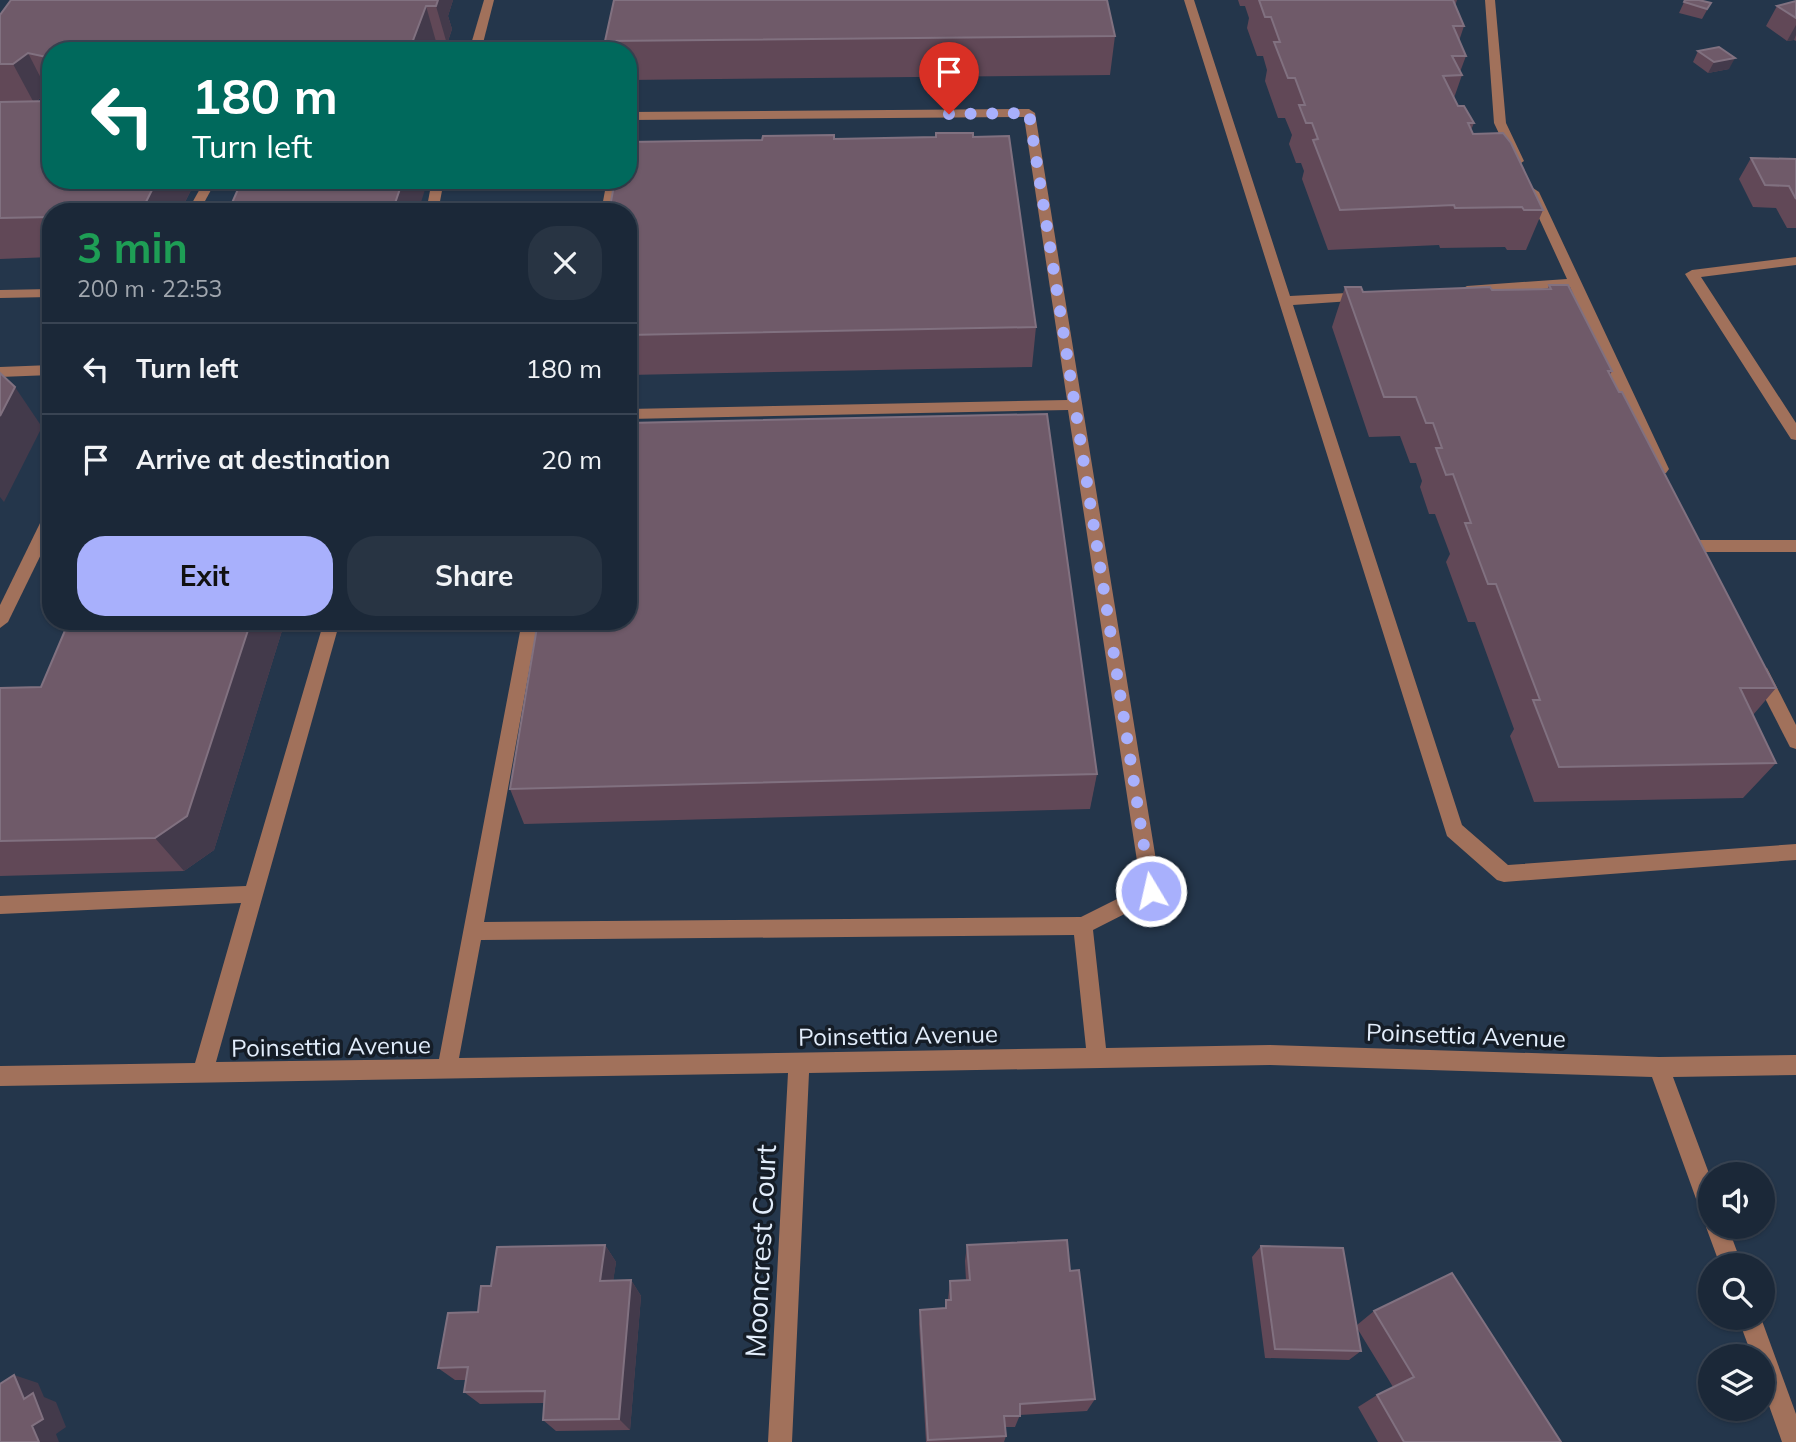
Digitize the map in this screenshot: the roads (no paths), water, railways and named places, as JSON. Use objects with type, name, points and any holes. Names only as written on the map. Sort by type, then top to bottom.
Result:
[{"type":"street","points":[[477,42],[489,0]]},
{"type":"street","points":[[1189,0],[1454,830],[1504,874],[1796,852]]},
{"type":"street","points":[[1490,0],[1500,122],[1668,484]]},
{"type":"street","points":[[472,931],[1083,926],[1151,891],[1029,113],[637,116]]},
{"type":"street","points":[[198,203],[205,190]]},
{"type":"street","points":[[1796,261],[1692,274],[1796,435]]},
{"type":"street","points":[[1451,291],[1575,283]]},
{"type":"street","points":[[0,294],[42,293]]},
{"type":"street","points":[[1285,301],[1382,295]]},
{"type":"street","points":[[0,372],[42,370]]},
{"type":"street","points":[[637,414],[1075,405]]},
{"type":"street","points":[[0,622],[42,536]]},
{"type":"street","points":[[1697,546],[1796,546]]},
{"type":"street","points":[[202,1074],[329,630]]},
{"type":"street","points":[[447,1070],[528,630]]},
{"type":"street","points":[[1753,656],[1796,742]]},
{"type":"street","points":[[0,905],[254,894]]},
{"type":"street","points":[[1083,926],[1097,1058]]},
{"type":"street","name":"Poinsettia Avenue","points":[[0,1076],[1270,1055],[1659,1067],[1796,1065]]},
{"type":"street","name":"Mooncrest Court","points":[[780,1442],[799,1063]]},
{"type":"street","points":[[1659,1067],[1698,1174]]},
{"type":"street","points":[[1753,1330],[1794,1442]]}]
